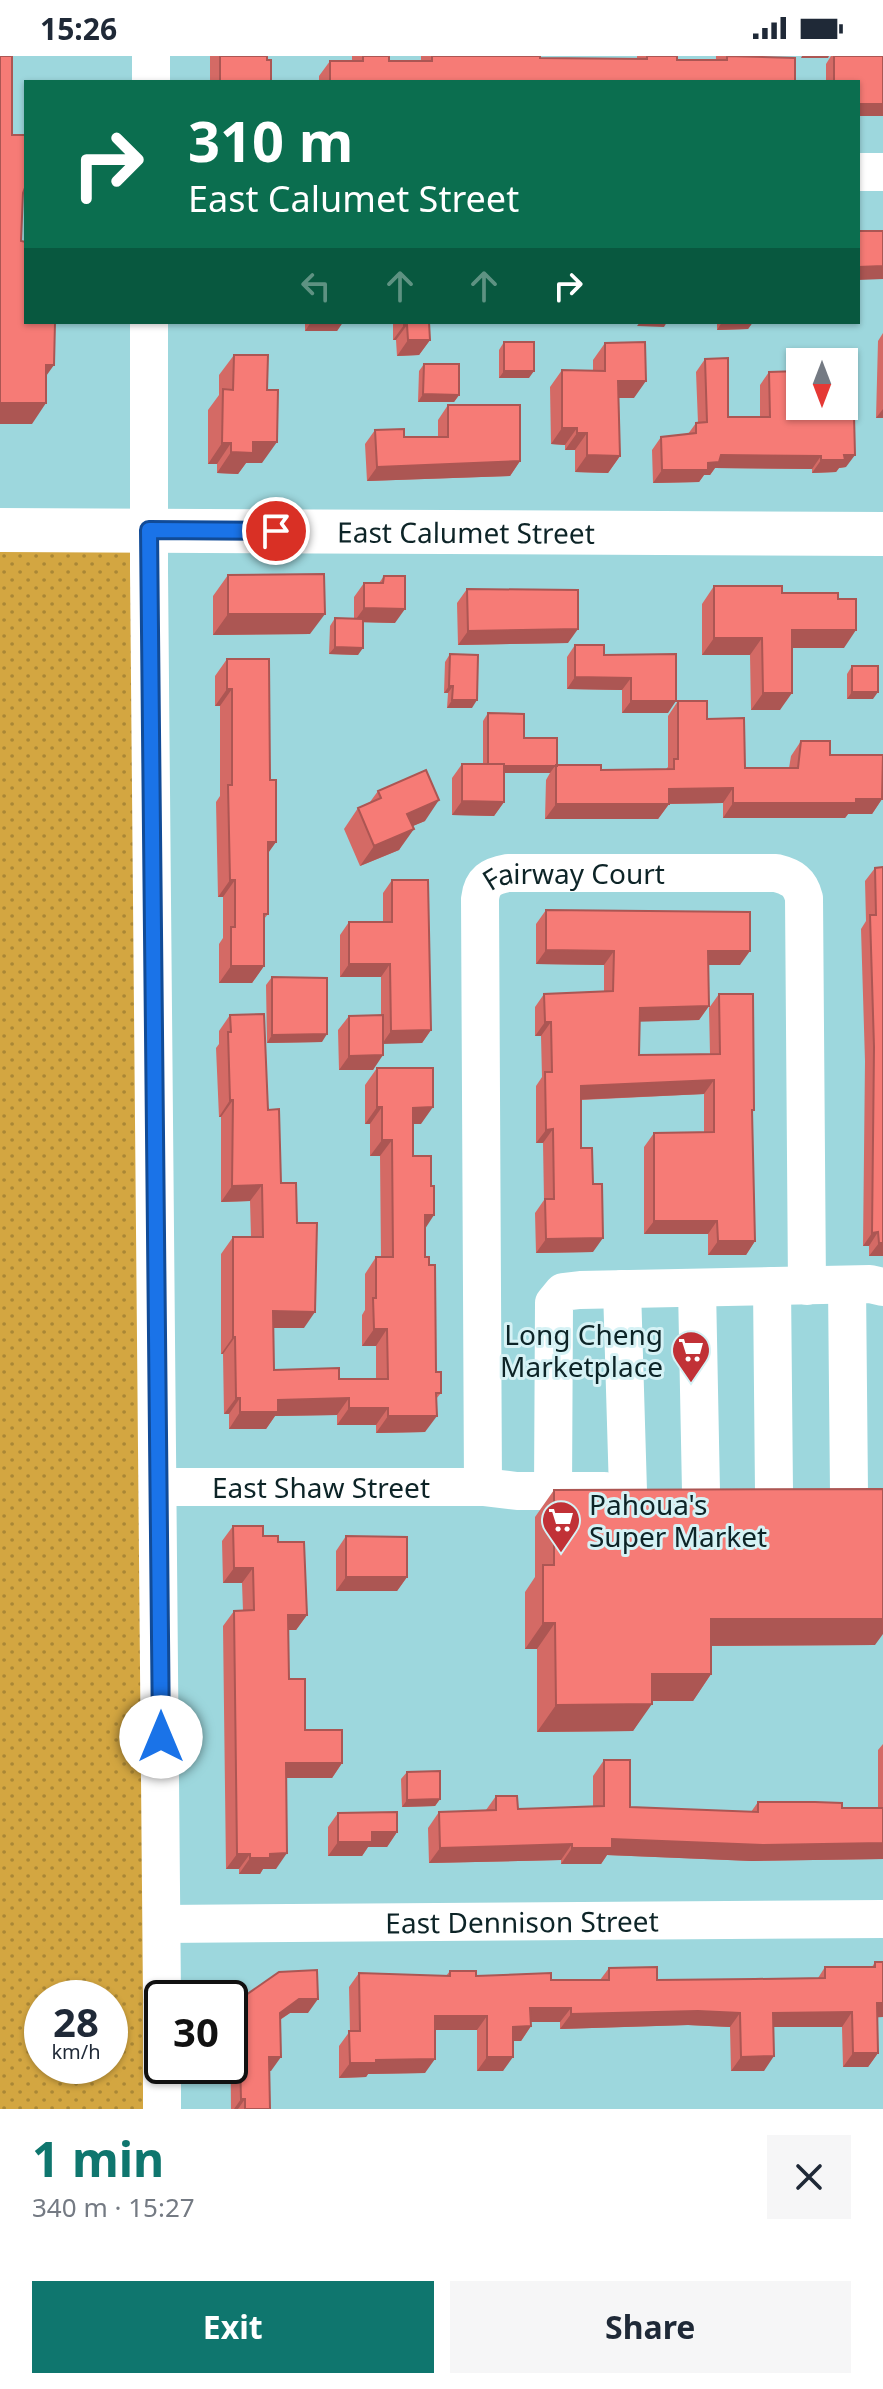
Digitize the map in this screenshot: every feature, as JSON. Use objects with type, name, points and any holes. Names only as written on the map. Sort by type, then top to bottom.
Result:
[{"type":"main road","name":"East Calumet Street","points":[[0,530],[883,534]]},
{"type":"street","points":[[151,56],[151,80]]},
{"type":"street","points":[[860,172],[883,172]]},
{"type":"street","points":[[149,324],[162,1980]]},
{"type":"street","name":"Fairway Court","points":[[483,1487],[480,899],[481,888],[487,880],[508,873],[776,873],[796,880],[804,898],[795,1276]]},
{"type":"street","points":[[751,1492],[795,1276]]},
{"type":"street","points":[[553,1491],[554,1303],[563,1292],[697,1288],[795,1276],[865,1286],[751,1492]]},
{"type":"street","points":[[697,1288],[751,1492]]},
{"type":"street","points":[[622,1289],[751,1492]]},
{"type":"street","name":"East Shaw Street","points":[[159,1487],[483,1487],[553,1491],[751,1492]]},
{"type":"street","name":"East Dennison Street","points":[[162,1924],[883,1919]]},
{"type":"street","points":[[162,2084],[162,2109]]},
{"type":"shaded area","points":[[0,530],[149,530],[161,1980],[144,1980],[144,2084],[162,2084],[162,2109],[0,2109]]},
{"type":"building","points":[[0,56],[12,56],[12,135],[24,135],[21,241],[24,242],[24,324],[55,324],[54,365],[46,365],[46,403],[0,403]]},
{"type":"building","points":[[220,56],[267,56],[267,60],[271,60],[271,80],[220,80]]},
{"type":"building","points":[[363,56],[389,56],[389,61],[432,61],[432,56],[647,59],[647,56],[677,56],[677,60],[727,60],[727,56],[795,58],[795,80],[330,80],[330,61],[363,61]]},
{"type":"building","points":[[834,56],[883,56],[883,104],[860,104],[860,80],[834,80]]},
{"type":"building","points":[[860,231],[883,231],[883,266],[860,267]]},
{"type":"building","points":[[429,324],[430,340],[408,340],[407,325],[404,325]]},
{"type":"building","points":[[504,342],[534,342],[534,371],[504,371]]},
{"type":"building","points":[[645,342],[646,381],[618,381],[620,456],[587,455],[587,433],[577,433],[577,428],[562,428],[562,370],[605,371],[605,343]]},
{"type":"building","points":[[234,355],[268,355],[267,390],[278,390],[277,442],[253,442],[253,453],[231,452],[231,443],[222,443],[223,389],[233,390]]},
{"type":"building","points":[[728,358],[728,417],[770,417],[769,372],[786,371],[786,420],[854,420],[855,455],[844,455],[845,460],[821,460],[821,456],[721,455],[719,462],[708,463],[708,470],[662,470],[661,437],[696,433],[696,423],[707,422],[705,359]]},
{"type":"building","points":[[424,364],[459,364],[459,395],[423,394]]},
{"type":"building","points":[[448,405],[520,405],[520,461],[377,467],[375,430],[404,429],[404,437],[448,437]]},
{"type":"building","points":[[324,574],[325,614],[228,614],[228,575]]},
{"type":"building","points":[[384,576],[405,576],[405,609],[364,608],[364,583],[383,583]]},
{"type":"building","points":[[714,586],[782,586],[782,593],[838,593],[838,599],[856,599],[856,630],[792,630],[792,693],[763,693],[762,638],[714,638]]},
{"type":"building","points":[[467,589],[578,590],[578,629],[468,631]]},
{"type":"building","points":[[335,618],[363,619],[363,648],[335,647]]},
{"type":"building","points":[[575,645],[604,645],[604,655],[676,654],[676,701],[631,701],[631,678],[575,677]]},
{"type":"building","points":[[450,654],[478,655],[477,700],[452,700]]},
{"type":"building","points":[[227,659],[269,659],[270,780],[276,780],[276,842],[268,842],[264,966],[231,966],[235,880],[230,880],[228,785],[232,785],[232,689],[227,689]]},
{"type":"building","points":[[852,666],[878,666],[878,692],[852,692]]},
{"type":"building","points":[[678,701],[707,701],[707,719],[744,718],[745,768],[798,768],[801,741],[830,741],[830,755],[883,755],[882,799],[856,799],[856,803],[733,803],[733,788],[669,789],[669,804],[556,804],[556,765],[601,765],[601,770],[674,769],[674,759],[678,759]]},
{"type":"building","points":[[488,713],[524,714],[524,738],[557,738],[557,766],[488,764]]},
{"type":"building","points":[[462,764],[504,764],[504,802],[462,801]]},
{"type":"building","points":[[426,770],[439,800],[407,814],[414,829],[374,846],[358,808],[381,798],[378,791]]},
{"type":"building","points":[[883,867],[883,1243],[879,1243],[878,1232],[872,1233],[874,1047],[870,915],[876,915],[875,868]]},
{"type":"building","points":[[392,880],[428,880],[431,1030],[391,1031],[390,964],[349,964],[349,922],[392,922]]},
{"type":"building","points":[[546,910],[750,912],[750,951],[708,951],[709,1006],[640,1008],[639,1055],[720,1054],[719,994],[753,994],[755,1241],[718,1241],[717,1221],[654,1221],[654,1133],[714,1132],[714,1080],[581,1086],[581,1148],[592,1148],[593,1184],[602,1184],[603,1238],[546,1239],[545,1199],[554,1199],[553,1129],[546,1130],[545,1072],[552,1072],[551,1022],[545,1022],[544,994],[613,991],[614,951],[546,950]]},
{"type":"building","points":[[272,977],[327,978],[327,1034],[272,1035]]},
{"type":"building","points":[[264,1014],[268,1110],[279,1109],[281,1183],[296,1183],[297,1223],[317,1223],[315,1312],[273,1311],[274,1370],[339,1368],[339,1379],[388,1379],[387,1329],[374,1329],[373,1298],[376,1298],[376,1257],[393,1257],[392,1140],[382,1140],[382,1107],[377,1107],[377,1068],[433,1068],[433,1107],[413,1108],[413,1156],[431,1156],[431,1186],[434,1186],[434,1215],[425,1215],[425,1257],[429,1257],[429,1265],[435,1265],[436,1372],[441,1372],[441,1393],[436,1393],[437,1416],[388,1416],[388,1408],[349,1408],[349,1398],[278,1400],[278,1412],[240,1412],[240,1398],[236,1398],[233,1337],[233,1237],[263,1237],[262,1185],[232,1186],[233,1100],[230,1100],[228,1032],[231,1032],[230,1015]]},
{"type":"building","points":[[383,1015],[383,1055],[349,1056],[349,1016]]},
{"type":"building","points":[[883,1489],[883,1619],[711,1619],[711,1674],[652,1674],[652,1704],[556,1705],[555,1623],[543,1623],[543,1565],[554,1565],[554,1490]]},
{"type":"building","points":[[233,1526],[263,1526],[263,1536],[278,1536],[278,1542],[304,1542],[307,1615],[288,1615],[289,1679],[305,1679],[305,1730],[342,1730],[342,1763],[286,1763],[287,1853],[270,1854],[270,1858],[250,1858],[250,1854],[237,1854],[234,1611],[254,1610],[253,1568],[234,1568]]},
{"type":"building","points":[[346,1536],[407,1537],[407,1577],[346,1577]]},
{"type":"building","points":[[604,1760],[630,1760],[630,1807],[758,1812],[758,1802],[815,1802],[842,1803],[842,1808],[883,1808],[883,1843],[763,1845],[612,1839],[612,1848],[572,1848],[572,1844],[440,1848],[439,1812],[496,1810],[496,1796],[517,1796],[518,1809],[604,1806]]},
{"type":"building","points":[[440,1771],[440,1799],[407,1800],[407,1772]]},
{"type":"building","points":[[397,1812],[397,1832],[372,1832],[372,1842],[338,1842],[338,1813]]},
{"type":"building","points":[[875,1962],[883,1962],[883,2003],[877,2003],[878,2053],[853,2053],[852,2012],[773,2013],[774,2056],[741,2057],[740,2013],[571,2014],[571,2008],[530,2008],[531,2026],[513,2027],[513,2057],[487,2057],[487,2016],[435,2016],[435,2059],[350,2063],[349,2031],[360,2031],[359,1973],[450,1976],[450,1971],[476,1971],[476,1976],[551,1973],[551,1980],[609,1980],[609,1968],[657,1967],[657,1980],[825,1978],[825,1967],[875,1967]]},
{"type":"building","points":[[317,1970],[318,1999],[299,1999],[280,2013],[281,2057],[269,2057],[270,2109],[245,2109],[241,2084],[248,2084],[248,1994],[279,1972]]},
{"type":"place","name":"Long Cheng Marketplace","points":[[691,1384]]},
{"type":"place","name":"Pahoua's Super Market","points":[[561,1554]]},
{"type":"route","points":[[161,1737],[149,530],[276,531]]}]
